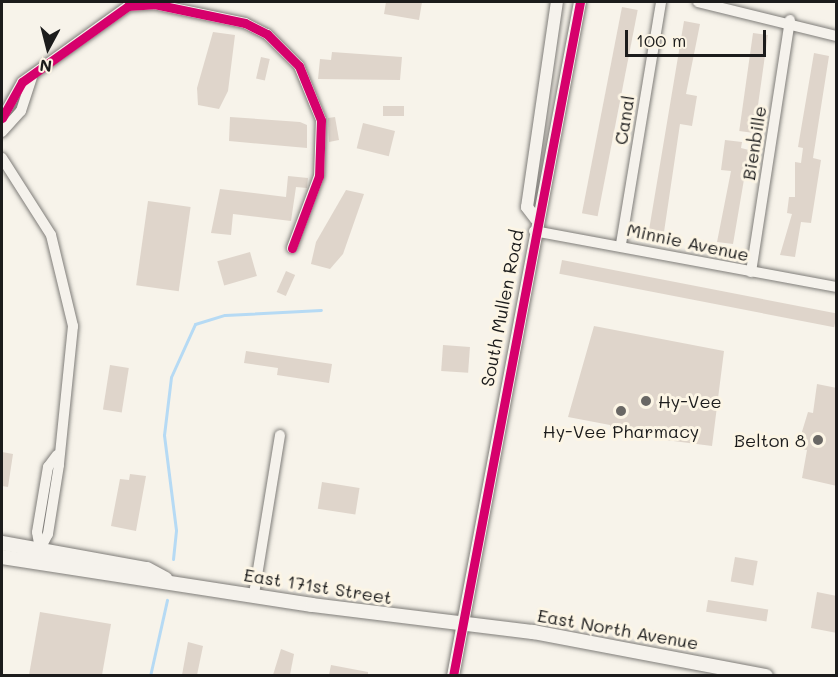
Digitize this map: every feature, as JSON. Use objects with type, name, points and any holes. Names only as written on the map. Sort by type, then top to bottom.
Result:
[{"type":"main road","name":"East 171st Street","points":[[2,543],[38,556],[143,581],[168,580]]},
{"type":"main road","points":[[2,550],[38,556]]},
{"type":"main road","name":"East 171st Street","points":[[2,557],[38,556],[128,566],[168,580],[462,623]]},
{"type":"main road","name":"East North Avenue","points":[[462,623],[766,675]]},
{"type":"street","name":"South Mullen Road","points":[[535,225],[527,207],[557,2]]},
{"type":"street","name":"South Mullen Road","points":[[453,675],[535,225],[545,209],[580,2]]},
{"type":"street","name":"Canal","points":[[621,244],[661,2]]},
{"type":"street","points":[[698,2],[790,20],[837,36]]},
{"type":"street","points":[[2,118],[22,81],[32,78],[138,3],[245,22],[267,34],[299,66],[321,120],[319,176],[292,248]]},
{"type":"street","name":"Bienbille","points":[[751,272],[790,20]]},
{"type":"street","points":[[2,132],[21,111],[32,78]]},
{"type":"street","points":[[2,158],[51,235],[70,302],[73,351],[57,455],[48,467],[37,532],[38,556]]},
{"type":"street","name":"Minnie Avenue","points":[[535,225],[751,272],[837,287]]},
{"type":"street","points":[[254,594],[280,435]]},
{"type":"building","points":[[386,2],[422,2],[419,20],[384,14]]},
{"type":"building","points":[[622,7],[638,10],[598,216],[582,213]]},
{"type":"building","points":[[684,21],[700,24],[686,94],[697,96],[692,126],[680,124],[664,232],[649,230]]},
{"type":"building","points":[[213,32],[235,35],[228,91],[219,109],[198,105],[197,88]]},
{"type":"building","points":[[753,33],[768,35],[754,133],[739,131]]},
{"type":"building","points":[[332,52],[402,57],[400,80],[318,79],[320,59],[331,60]]},
{"type":"building","points":[[814,53],[829,56],[813,158],[821,160],[811,223],[801,222],[795,257],[780,255],[792,214],[787,213],[789,197],[795,197],[795,162],[801,163],[803,148],[798,147]]},
{"type":"building","points":[[261,57],[270,59],[265,80],[256,78]]},
{"type":"building","points":[[383,106],[404,106],[404,116],[383,116]]},
{"type":"building","points":[[230,117],[300,122],[307,125],[307,148],[229,141]]},
{"type":"building","points":[[335,117],[339,140],[329,142],[328,118]]},
{"type":"building","points":[[363,123],[395,131],[389,156],[357,148]]},
{"type":"building","points":[[725,140],[742,142],[741,148],[749,150],[733,244],[717,242],[731,171],[721,170]]},
{"type":"building","points":[[288,176],[308,178],[307,188],[296,187],[291,221],[233,214],[231,235],[211,233],[220,189],[286,197]]},
{"type":"building","points":[[346,190],[364,194],[343,254],[330,269],[311,264],[316,242]]},
{"type":"building","points":[[148,201],[191,207],[179,291],[136,285]]},
{"type":"building","points":[[250,252],[257,276],[224,285],[217,261]]},
{"type":"building","points":[[562,260],[836,313],[834,327],[559,274]]},
{"type":"building","points":[[286,271],[295,275],[286,296],[277,292]]},
{"type":"building","name":"Hy-Vee","points":[[594,326],[724,351],[712,446],[658,439],[658,434],[633,429],[630,435],[611,431],[610,425],[568,417]]},
{"type":"building","points":[[443,345],[470,347],[468,373],[441,371]]},
{"type":"building","points":[[246,351],[332,364],[329,383],[277,375],[278,368],[244,363]]},
{"type":"building","points":[[110,365],[129,368],[122,412],[103,409]]},
{"type":"building","name":"Belton 8","points":[[817,384],[837,388],[837,486],[802,478],[807,450],[797,448],[808,412],[813,413]]},
{"type":"building","points":[[2,452],[13,454],[8,487],[2,486]]},
{"type":"building","points":[[130,474],[146,476],[136,531],[111,526],[120,479],[129,480]]},
{"type":"building","points":[[322,482],[360,488],[355,515],[318,509]]},
{"type":"building","points":[[735,557],[758,561],[753,586],[731,582]]},
{"type":"building","points":[[817,592],[837,596],[837,633],[811,628]]},
{"type":"building","points":[[708,600],[768,610],[766,621],[706,612]]},
{"type":"building","points":[[40,612],[111,624],[102,675],[29,675]]},
{"type":"building","points":[[188,642],[203,646],[197,675],[182,675]]},
{"type":"building","points":[[281,649],[294,654],[290,675],[273,675]]},
{"type":"building","points":[[331,665],[368,672],[368,675],[329,675]]},
{"type":"waterway","points":[[173,559],[176,530],[164,435],[171,377],[195,324],[225,315],[321,310]]},
{"type":"waterway","points":[[150,676],[167,600]]},
{"type":"cycle path","points":[[453,676],[580,2]]},
{"type":"cycle path","points":[[2,118],[22,82],[128,6],[154,4],[245,23],[267,34],[299,66],[321,120],[319,176],[292,248]]},
{"type":"place","name":"Hy-Vee","points":[[646,401]]},
{"type":"place","name":"Hy-Vee Pharmacy","points":[[621,411]]},
{"type":"place","name":"Belton 8","points":[[818,440]]}]
